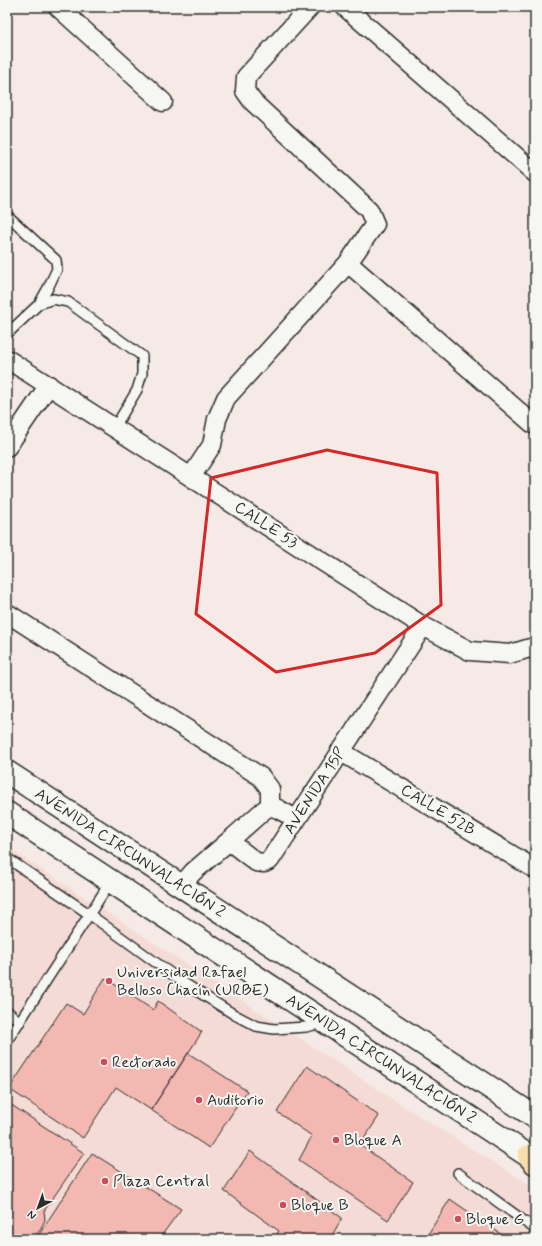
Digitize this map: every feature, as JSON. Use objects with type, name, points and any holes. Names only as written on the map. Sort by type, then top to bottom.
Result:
[{"type":"main road","name":"AVENIDA CIRCUNVALACIÓN 2","points":[[7,772],[535,1117]]},
{"type":"main road","name":"AVENIDA CIRCUNVALACIÓN 2","points":[[7,813],[533,1159]]},
{"type":"street","points":[[58,7],[163,102]]},
{"type":"street","points":[[191,477],[212,445],[217,419],[226,398],[348,263],[375,224],[369,210],[253,102],[245,91],[246,77],[310,7]]},
{"type":"street","points":[[345,7],[535,173]]},
{"type":"street","points":[[348,263],[496,393],[535,425]]},
{"type":"street","name":"CALLE 53","points":[[7,359],[423,626],[470,651],[510,654],[533,648]]},
{"type":"street","points":[[7,447],[49,385]]},
{"type":"street","points":[[7,613],[261,777],[270,789],[270,806]]},
{"type":"street","name":"AVENIDA 15P","points":[[229,841],[256,862],[264,863],[270,860],[423,626]]},
{"type":"street","name":"CALLE 52B","points":[[340,751],[535,869]]},
{"type":"street","points":[[270,806],[296,819]]},
{"type":"street","points":[[182,886],[193,872],[270,806]]},
{"type":"lane","points":[[7,215],[56,260],[57,269],[39,304],[7,334]]},
{"type":"lane","points":[[39,304],[53,299],[68,302],[142,356],[142,374],[136,390],[115,427]]},
{"type":"lane","points":[[7,858],[89,914],[184,983],[235,1015],[256,1026],[274,1029],[306,1027],[326,1022]]},
{"type":"lane","points":[[7,1041],[111,881]]},
{"type":"lane","points":[[7,1011],[20,1022]]},
{"type":"lane","points":[[458,1173],[535,1229]]},
{"type":"highlighted area","points":[[327,450],[437,473],[441,605],[375,653],[276,672],[196,614],[211,478]]},
{"type":"shaded area","name":"Universidad Rafael Belloso Chacín (URBE)","points":[[7,847],[417,1115],[535,1188],[535,1239],[7,1239]]},
{"type":"building","name":"Rectorado","points":[[105,978],[153,1010],[158,1001],[202,1032],[151,1110],[116,1087],[83,1138],[9,1089],[66,1003],[83,1014]]},
{"type":"building","name":"Auditorio","points":[[188,1053],[247,1091],[209,1148],[151,1110]]},
{"type":"building","name":"Bloque A","points":[[307,1066],[379,1116],[360,1145],[413,1182],[388,1220],[299,1160],[312,1136],[277,1112]]},
{"type":"building","points":[[7,1102],[84,1153],[44,1211],[45,1220],[40,1230],[32,1239],[7,1239]]},
{"type":"building","name":"Bloque B","points":[[250,1151],[342,1218],[330,1239],[273,1239],[279,1231],[224,1191]]},
{"type":"building","name":"Plaza Central","points":[[92,1153],[181,1209],[159,1239],[36,1239]]},
{"type":"building","name":"Bloque G","points":[[450,1199],[508,1239],[425,1239]]},
{"type":"place","name":"Universidad Rafael Belloso Chacín (URBE)","points":[[109,981]]},
{"type":"place","name":"Rectorado","points":[[104,1062]]},
{"type":"place","name":"Auditorio","points":[[199,1100]]},
{"type":"place","name":"Bloque A","points":[[336,1140]]},
{"type":"place","name":"Plaza Central","points":[[105,1181]]},
{"type":"place","name":"Bloque B","points":[[283,1205]]},
{"type":"place","name":"Bloque G","points":[[458,1219]]}]
